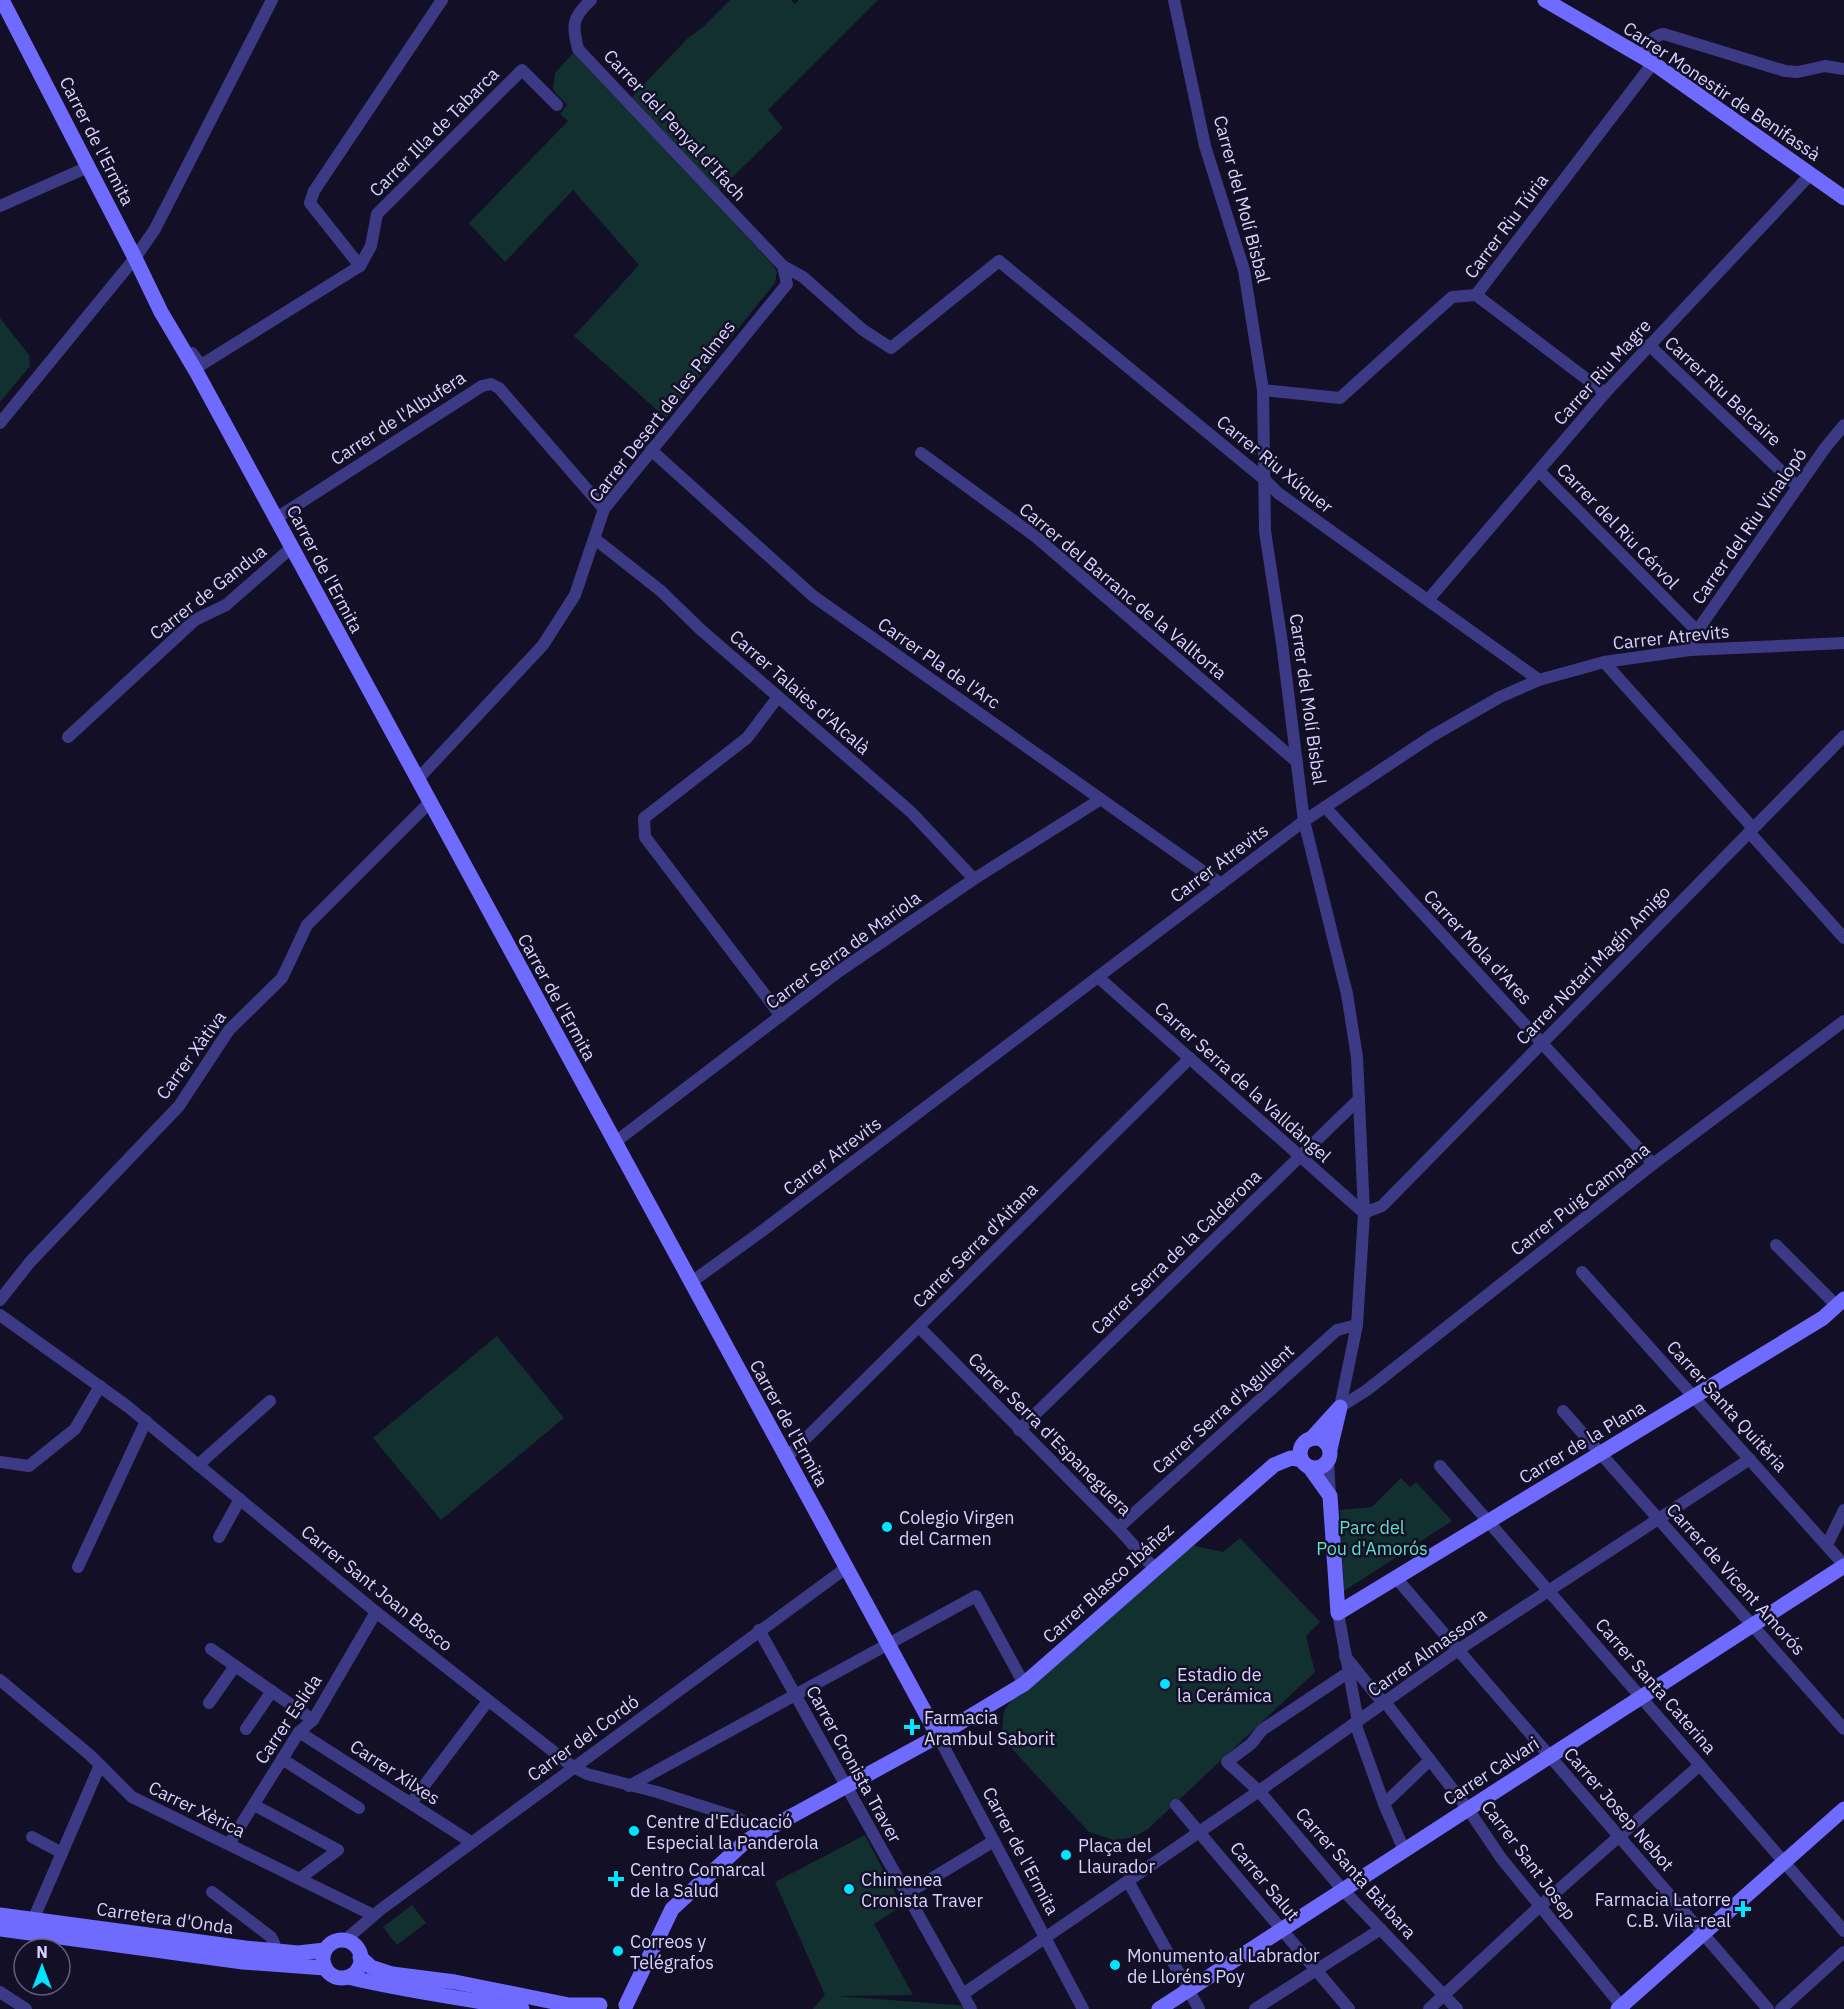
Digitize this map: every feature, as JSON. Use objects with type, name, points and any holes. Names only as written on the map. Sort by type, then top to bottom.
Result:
[{"type":"street","name":"Carrer de l'Ermita","points":[[2,0],[135,258],[160,312],[197,373],[938,1736],[1083,2009]]},
{"type":"street","points":[[0,423],[135,258],[155,229],[272,0]]},
{"type":"street","points":[[160,312],[201,365],[360,266],[310,203],[314,191],[442,0]]},
{"type":"street","name":"Carrer del Penyal d'Ifach","points":[[591,0],[579,11],[573,29],[578,49],[783,266],[803,276],[863,330],[891,348],[999,261]]},
{"type":"street","name":"Carrer del Molí Bisbal","points":[[1174,0],[1205,146],[1244,270],[1263,390],[1265,531],[1304,821],[1347,994],[1357,1057],[1364,1213],[1357,1325],[1329,1455],[1330,1496],[1338,1613],[1357,1723],[1384,1804],[1404,1850]]},
{"type":"street","name":"Carrer Monestir de Benifassà","points":[[1545,0],[1648,60],[1844,198]]},
{"type":"street","name":"Carrer Riu Túria","points":[[1263,390],[1340,398],[1452,297],[1476,295],[1648,60],[1653,38],[1657,34],[1664,34],[1785,71],[1798,72],[1825,66],[1844,69]]},
{"type":"street","name":"Carrer Illa de Tabarca","points":[[360,266],[371,246],[377,214],[522,69],[557,105]]},
{"type":"street","points":[[0,206],[88,167]]},
{"type":"street","name":"Carrer Riu Magre","points":[[1428,600],[1605,393],[1810,175]]},
{"type":"street","name":"Carrer Riu Xúquer","points":[[999,261],[1264,479],[1278,493],[1539,680]]},
{"type":"street","name":"Carrer Desert de les Palmes","points":[[417,780],[543,645],[575,595],[604,509],[787,284],[783,266]]},
{"type":"street","points":[[1476,295],[1605,393]]},
{"type":"street","name":"Carrer Riu Belcaire","points":[[1649,345],[1798,487]]},
{"type":"street","name":"Carrer de l'Albufera","points":[[275,519],[482,386],[490,384],[499,388],[604,509]]},
{"type":"street","name":"Carrer del Riu Vinalopó","points":[[1690,650],[1697,631],[1825,448],[1844,425]]},
{"type":"street","name":"Carrer Pla de l'Arc","points":[[651,450],[813,596],[1221,884]]},
{"type":"street","name":"Carrer del Barranc de la Valltorta","points":[[921,453],[1036,537],[1297,762]]},
{"type":"street","name":"Carrer del Riu Cérvol","points":[[1539,471],[1697,631]]},
{"type":"street","name":"Carrer Talaies d'Alcalà","points":[[595,539],[661,591],[700,629],[911,812],[974,879]]},
{"type":"street","name":"Carrer de Gandua","points":[[68,737],[195,620],[226,605],[291,548]]},
{"type":"street","name":"Carrer Atrevits","points":[[690,1283],[1304,821],[1432,736],[1500,697],[1539,680],[1604,662],[1690,650],[1844,643]]},
{"type":"street","points":[[1604,662],[1844,939]]},
{"type":"street","points":[[778,697],[747,738],[644,818],[645,837],[781,1016]]},
{"type":"street","name":"Carrer Notari Magín Amigo","points":[[1364,1213],[1382,1206],[1844,736]]},
{"type":"street","name":"Carrer Serra de Mariola","points":[[614,1143],[838,972],[974,879],[1101,799]]},
{"type":"street","name":"Carrer Xàtiva","points":[[0,1300],[30,1262],[179,1106],[229,1030],[282,978],[306,925],[429,803]]},
{"type":"street","name":"Carrer Mola d'Ares","points":[[1325,807],[1653,1164]]},
{"type":"street","name":"Carrer Serra de la Valldàngel","points":[[1098,977],[1364,1213]]},
{"type":"street","name":"Carrer Puig Campana","points":[[1340,1407],[1376,1383],[1653,1164],[1844,1021]]},
{"type":"street","name":"Carrer Serra d'Aitana","points":[[786,1458],[1190,1058]]},
{"type":"street","name":"Carrer Serra de la Calderona","points":[[1019,1430],[1359,1099]]},
{"type":"street","points":[[1776,1245],[1842,1306]]},
{"type":"street","name":"Carrer Santa Quitèria","points":[[1582,1272],[1844,1565]]},
{"type":"street","name":"Carrer de la Plana","points":[[1338,1613],[1842,1306]]},
{"type":"street","name":"Carrer Sant Joan Bosco","points":[[0,1315],[100,1386],[146,1422],[376,1612],[573,1767],[587,1774],[657,1792],[736,1817],[760,1833]]},
{"type":"street","name":"Carrer Serra d'Agullent","points":[[1118,1528],[1337,1330],[1357,1325]]},
{"type":"street","name":"Carrer Serra d'Espaneguera","points":[[919,1327],[1118,1528],[1154,1568]]},
{"type":"street","points":[[0,1462],[29,1466],[75,1429],[100,1386]]},
{"type":"street","points":[[198,1465],[270,1401]]},
{"type":"street","points":[[1330,1496],[1305,1464],[1301,1447],[1340,1407]]},
{"type":"street","name":"Carrer de Vicent Amorós","points":[[1563,1412],[1844,1729]]},
{"type":"street","points":[[78,1567],[146,1422]]},
{"type":"street","points":[[1305,1464],[1320,1468],[1329,1455],[1324,1441],[1311,1438]]},
{"type":"street","name":"Carrer Blasco Ibáñez","points":[[628,2007],[672,1909],[746,1841],[938,1736],[1024,1684],[1274,1465],[1291,1458],[1305,1464]]},
{"type":"street","name":"Carrer Almassora","points":[[1128,1881],[1357,1723],[1458,1650],[1750,1459]]},
{"type":"street","name":"Carrer Santa Caterina","points":[[1440,1466],[1844,1930]]},
{"type":"street","points":[[219,1537],[240,1499]]},
{"type":"street","points":[[1827,1545],[1844,1510]]},
{"type":"street","name":"Carrer Calvari","points":[[1159,2009],[1844,1565]]},
{"type":"street","name":"Carrer del Cordó","points":[[344,1941],[373,1915],[471,1842],[846,1568]]},
{"type":"street","name":"Carrer Josep Nebot","points":[[1396,1578],[1768,2009]]},
{"type":"street","points":[[629,1786],[976,1596],[1024,1684]]},
{"type":"street","name":"Carrer Eslida","points":[[229,1844],[299,1732],[313,1720],[376,1612]]},
{"type":"street","name":"Carrer Cronista Traver","points":[[759,1630],[971,2009]]},
{"type":"street","points":[[211,1649],[313,1720]]},
{"type":"street","name":"Carrer Sant Josep","points":[[1345,1656],[1377,1696],[1385,1702],[1468,1809],[1501,1858],[1621,2008]]},
{"type":"street","points":[[209,1703],[236,1666]]},
{"type":"street","name":"Carrer Santa Bàrbara","points":[[1349,1672],[1262,1731],[1251,1744],[1227,1762],[1259,1791],[1342,1889],[1457,2009]]},
{"type":"street","name":"Carrer Xèrica","points":[[0,1680],[100,1765],[132,1797],[373,1915]]},
{"type":"street","points":[[246,1729],[272,1691]]},
{"type":"street","points":[[411,1803],[488,1701]]},
{"type":"street","name":"Carrer Xilxes","points":[[299,1732],[471,1842]]},
{"type":"street","points":[[282,1759],[359,1808]]},
{"type":"street","points":[[1384,1804],[1430,1760]]},
{"type":"street","points":[[33,1920],[100,1765]]},
{"type":"street","points":[[1429,2009],[1539,1907],[1620,1838],[1700,1765]]},
{"type":"street","points":[[254,1804],[338,1850],[299,1879]]},
{"type":"street","name":"Carrer Salut","points":[[1176,1805],[1349,2009]]},
{"type":"street","points":[[1621,2008],[1844,1809]]},
{"type":"street","points":[[32,1837],[62,1853]]},
{"type":"street","points":[[906,1894],[993,1841]]},
{"type":"street","points":[[963,1994],[1128,1881],[1199,2009]]},
{"type":"street","points":[[212,1892],[271,1937],[274,1952]]},
{"type":"street","name":"Carretera d'Onda","points":[[0,1915],[274,1952],[298,1953],[325,1950]]},
{"type":"street","name":"Carretera d'Onda","points":[[0,1929],[243,1962],[325,1968]]},
{"type":"street","points":[[1256,2009],[1381,1929]]},
{"type":"street","points":[[522,2009],[390,1987],[348,1977],[336,1977],[325,1968],[323,1962],[325,1950],[333,1942],[344,1941],[355,1946],[360,1957],[371,1967],[392,1974],[455,1982],[569,2005],[598,2007],[610,2002],[628,2007]]},
{"type":"street","points":[[1781,2009],[1844,1952]]},
{"type":"street","points":[[348,1977],[358,1969],[360,1957]]},
{"type":"street","points":[[0,1992],[26,2009]]},
{"type":"green space","points":[[730,0],[791,0],[795,4],[799,0],[878,0],[768,110],[783,128],[719,190],[632,97],[688,38],[702,28]]},
{"type":"green space","points":[[574,52],[773,265],[777,272],[775,283],[666,418],[574,336],[639,265],[573,190],[505,262],[469,223],[568,121],[560,114],[567,105],[553,90],[555,73]]},
{"type":"green space","points":[[0,318],[29,355],[30,366],[0,402]]},
{"type":"green space","points":[[497,1336],[564,1418],[441,1520],[373,1438]]},
{"type":"green space","name":"Parc del Pou d'Amorós","points":[[1401,1478],[1410,1487],[1416,1482],[1452,1521],[1344,1591],[1340,1510],[1372,1507]]},
{"type":"green space","name":"Estadio de la Cerámica","points":[[1240,1538],[1320,1622],[1306,1636],[1315,1672],[1148,1829],[1132,1838],[1113,1840],[1089,1832],[1013,1750],[1002,1730],[1004,1711],[1015,1695],[1187,1544],[1223,1552]]},
{"type":"green space","points":[[865,1835],[902,1906],[874,1924],[913,1995],[837,1996],[970,2006],[971,2009],[813,2009],[825,1995],[775,1882]]},
{"type":"green space","points":[[412,1905],[426,1923],[397,1945],[383,1927]]},
{"type":"place","name":"Colegio Virgen del Carmen","points":[[887,1527]]},
{"type":"place","name":"Estadio de la Cerámica","points":[[1165,1684]]},
{"type":"place","name":"Farmacia Arambul Saborit","points":[[912,1727]]},
{"type":"place","name":"Centre d'Educació Especial la Panderola","points":[[634,1831]]},
{"type":"place","name":"Plaça del Llaurador","points":[[1066,1855]]},
{"type":"place","name":"Centro Comarcal de la Salud","points":[[616,1879]]},
{"type":"place","name":"Chimenea Cronista Traver","points":[[849,1889]]},
{"type":"place","name":"Farmacia Latorre C.B. Vila-real","points":[[1743,1909]]},
{"type":"place","name":"Correos y Telégrafos","points":[[618,1951]]},
{"type":"place","name":"Monumento al Labrador de Lloréns Poy","points":[[1115,1965]]}]
